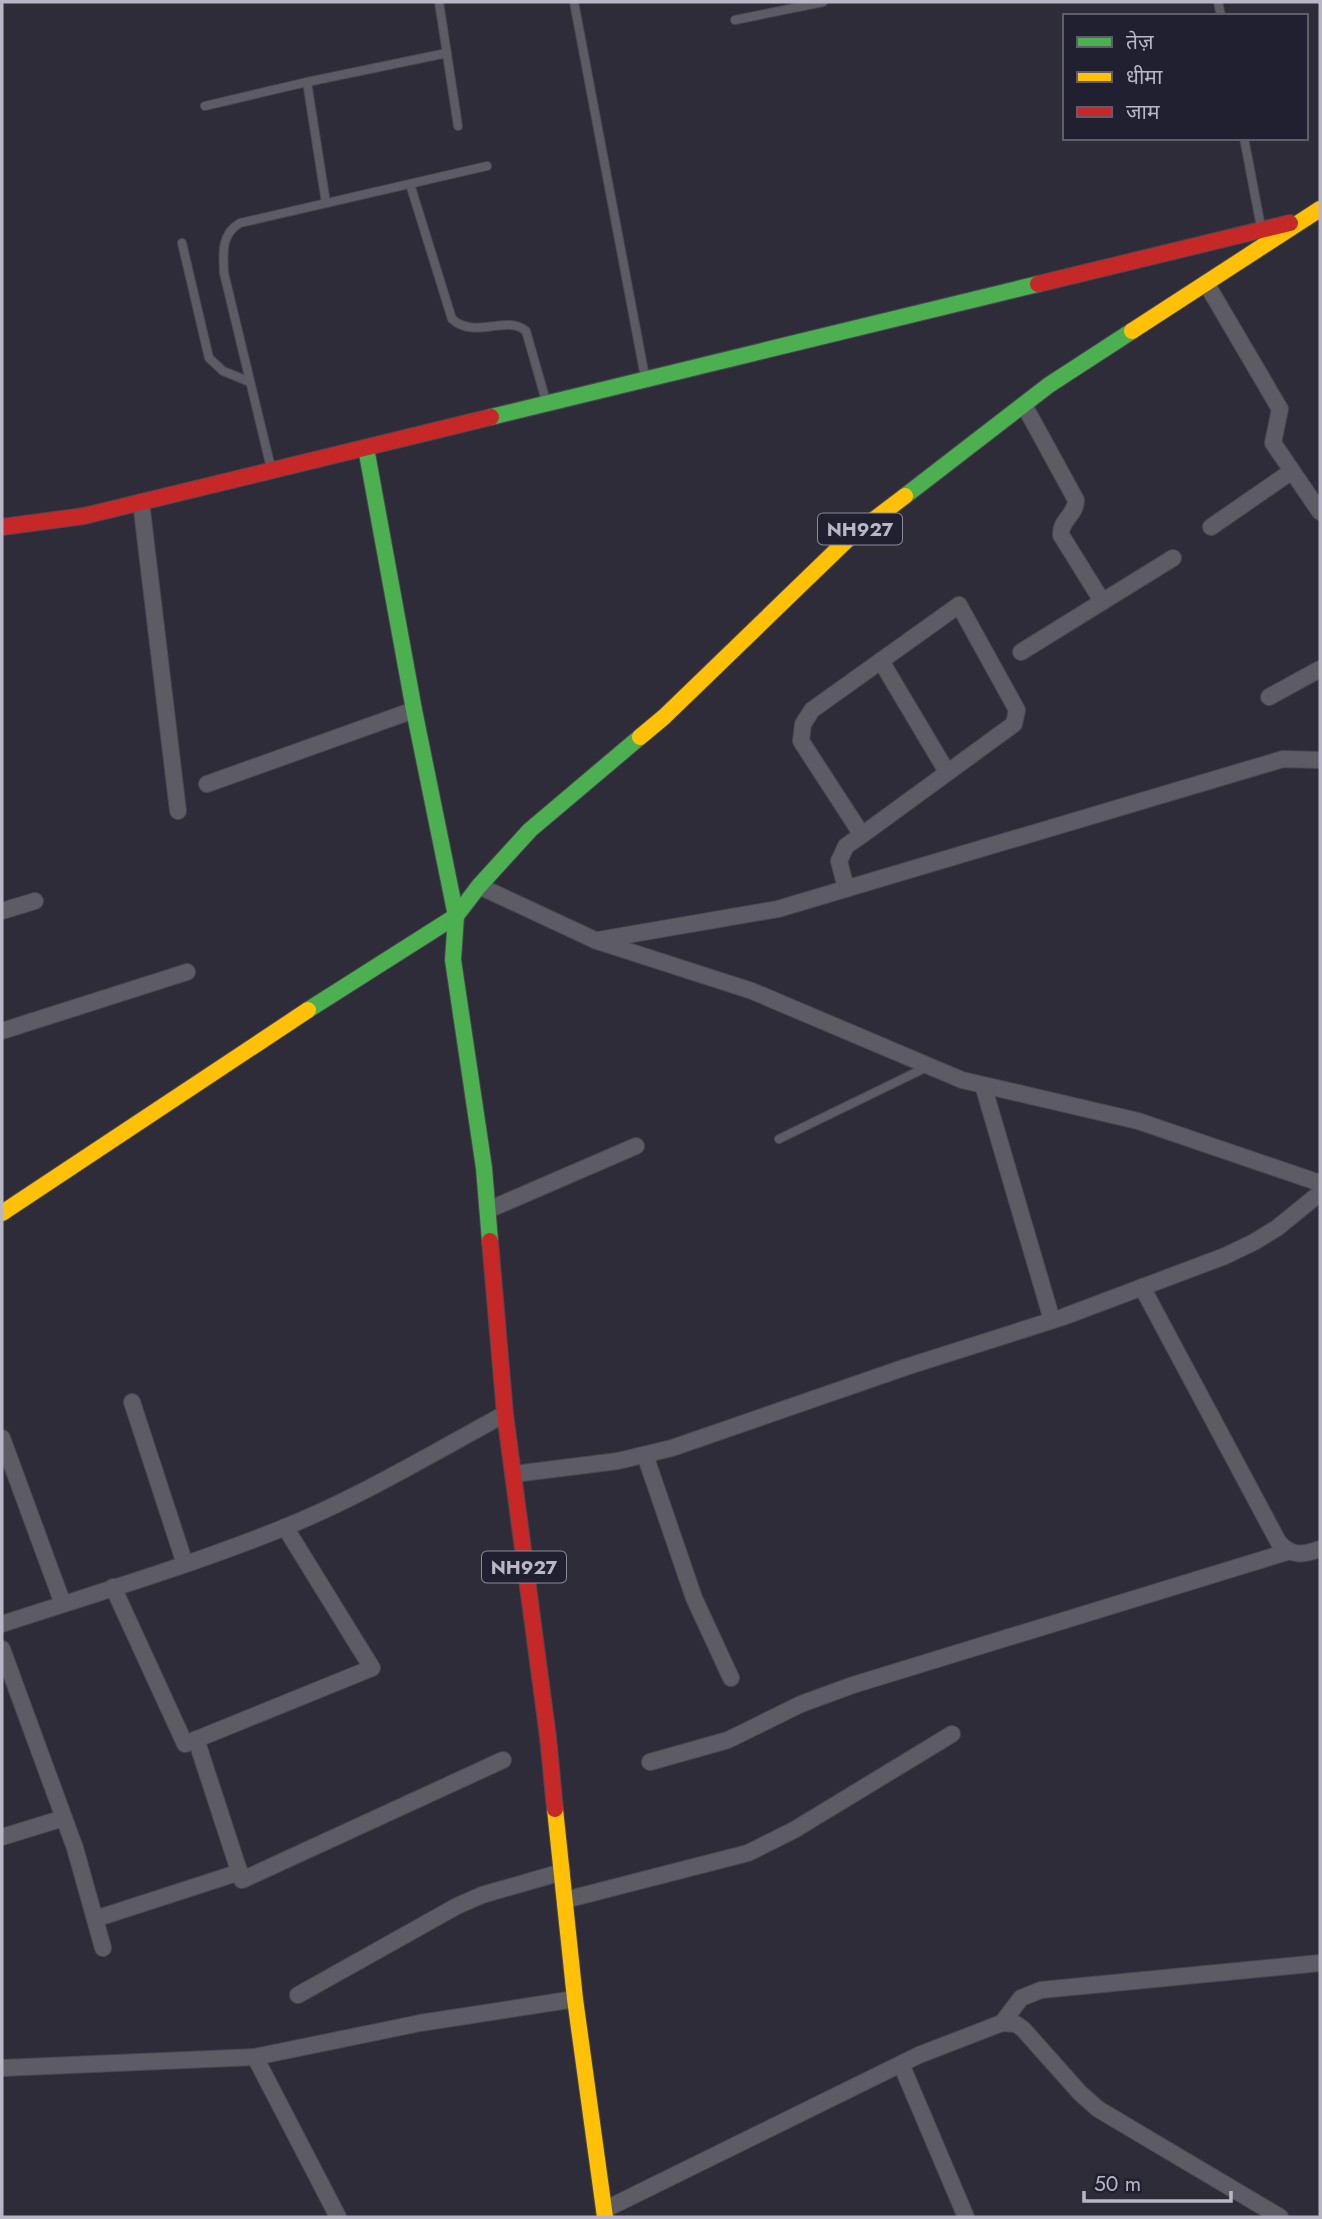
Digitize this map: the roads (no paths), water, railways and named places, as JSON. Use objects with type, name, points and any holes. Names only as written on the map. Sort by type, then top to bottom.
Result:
[{"type":"main road","name":"NH927","points":[[604,2213],[575,1999],[548,1737],[505,1414],[484,1168],[453,960],[456,916],[479,886],[530,830],[664,718],[847,540],[1049,385],[1320,209]]},
{"type":"main road","points":[[2,527],[84,516],[1303,220]]},
{"type":"main road","points":[[2,1213],[366,971],[456,916],[414,710],[366,448]]},
{"type":"street","points":[[1206,283],[1280,409],[1273,443],[1320,512]]},
{"type":"street","points":[[1024,405],[1076,500],[1074,511],[1062,524],[1061,535],[1102,601]]},
{"type":"street","points":[[1211,527],[1292,471]]},
{"type":"street","points":[[141,502],[178,811]]},
{"type":"street","points":[[1021,652],[1173,558]]},
{"type":"street","points":[[846,888],[839,860],[846,846],[862,835],[947,772],[1014,724],[1017,710],[959,604],[812,710],[803,724],[801,741],[862,835]]},
{"type":"street","points":[[881,661],[947,772]]},
{"type":"street","points":[[1269,697],[1320,669]]},
{"type":"street","points":[[207,784],[414,710]]},
{"type":"street","points":[[597,941],[778,909],[1283,759],[1320,760]]},
{"type":"street","points":[[479,886],[597,941],[752,991],[962,1080],[1138,1121],[1320,1183]]},
{"type":"street","points":[[2,911],[35,901]]},
{"type":"street","points":[[2,1031],[187,972]]},
{"type":"street","points":[[983,1085],[1052,1321]]},
{"type":"street","points":[[488,1210],[636,1146]]},
{"type":"street","points":[[514,1474],[618,1461],[672,1448],[906,1367],[1052,1321],[1225,1256],[1277,1228],[1320,1194]]},
{"type":"street","points":[[1142,1287],[1279,1543],[1287,1552],[1297,1555],[1320,1549]]},
{"type":"street","points":[[132,1402],[185,1564]]},
{"type":"street","points":[[2,1624],[185,1564],[285,1527],[369,1488],[505,1414]]},
{"type":"street","points":[[2,1438],[63,1604]]},
{"type":"street","points":[[645,1455],[694,1598],[731,1678]]},
{"type":"street","points":[[113,1587],[185,1744],[372,1668],[285,1527]]},
{"type":"street","points":[[650,1762],[728,1740],[801,1704],[853,1685],[1287,1552]]},
{"type":"street","points":[[2,1649],[64,1818],[103,1948]]},
{"type":"street","points":[[565,1900],[748,1853],[794,1830],[952,1734]]},
{"type":"street","points":[[196,1740],[243,1880],[503,1760]]},
{"type":"street","points":[[2,1837],[64,1818]]},
{"type":"street","points":[[95,1919],[240,1872]]},
{"type":"street","points":[[298,1995],[457,1906],[482,1895],[562,1872]]},
{"type":"street","points":[[1002,2023],[1021,1998],[1041,1990],[1320,1964]]},
{"type":"street","points":[[2,2068],[255,2057],[420,2023],[575,1999]]},
{"type":"street","points":[[604,2213],[901,2064],[1002,2023],[1016,2024],[1023,2029],[1080,2093],[1098,2109],[1280,2217]]},
{"type":"street","points":[[255,2057],[338,2217]]},
{"type":"street","points":[[901,2064],[966,2217]]},
{"type":"lane","points":[[439,2],[458,126]]},
{"type":"lane","points":[[574,2],[646,380]]},
{"type":"lane","points":[[735,20],[823,2]]},
{"type":"lane","points":[[205,106],[447,53]]},
{"type":"lane","points":[[307,82],[327,203]]},
{"type":"lane","points":[[1244,140],[1261,230]]},
{"type":"lane","points":[[271,471],[224,273],[223,251],[231,228],[240,223],[487,166]]},
{"type":"lane","points":[[410,184],[452,318],[459,325],[468,328],[521,326],[526,331],[547,404]]},
{"type":"lane","points":[[182,243],[209,358],[223,371],[250,383]]},
{"type":"lane","points":[[779,1139],[930,1066]]}]
